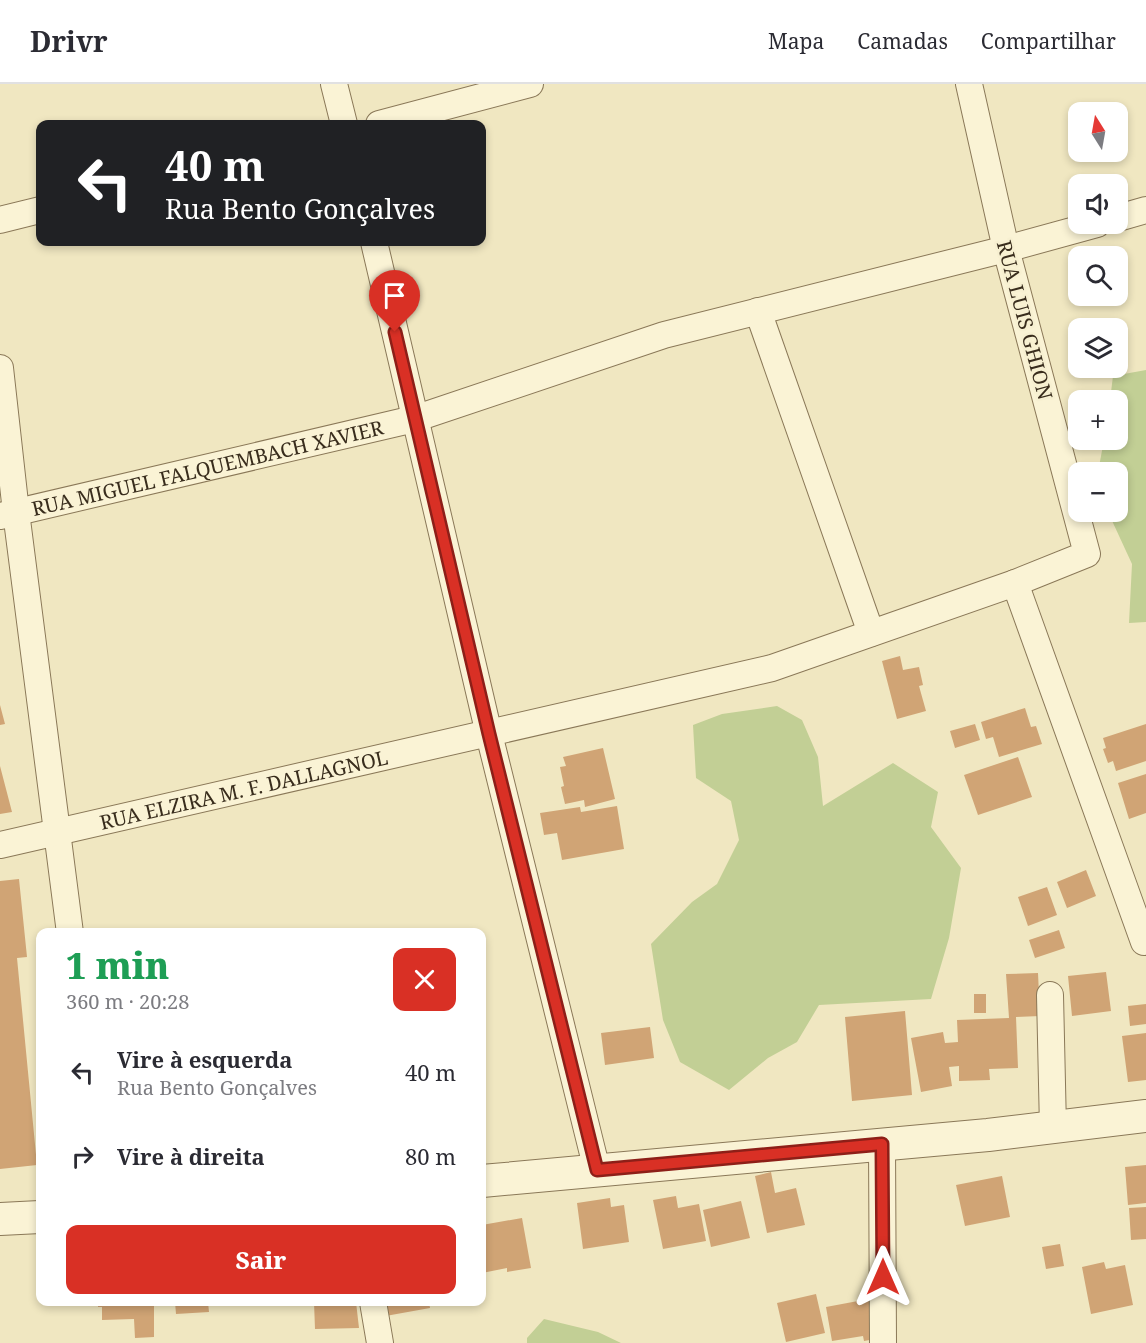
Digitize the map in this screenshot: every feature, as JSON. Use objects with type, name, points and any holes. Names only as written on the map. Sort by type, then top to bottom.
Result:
[{"type":"street","points":[[334,84],[343,120]]},
{"type":"street","points":[[394,120],[530,84]]},
{"type":"street","name":"RUA LUIS GHION","points":[[969,84],[1006,249],[1087,554]]},
{"type":"street","points":[[1128,215],[1146,210]]},
{"type":"street","points":[[0,220],[36,211]]},
{"type":"street","name":"RUA MIGUEL FALQUEMBACH XAVIER","points":[[8,514],[414,419],[664,335],[1068,232]]},
{"type":"street","points":[[375,246],[489,734],[597,1170]]},
{"type":"street","points":[[758,311],[871,633]]},
{"type":"street","points":[[0,368],[8,514],[58,831],[69,928]]},
{"type":"street","name":"RUA ELZIRA M. F. DALLAGNOL","points":[[0,845],[772,668],[1015,583],[1087,554]]},
{"type":"street","points":[[1015,583],[1144,942]]},
{"type":"street","points":[[1050,996],[1053,1128]]},
{"type":"street","points":[[486,1181],[1053,1128],[1146,1116]]},
{"type":"street","points":[[882,1144],[883,1343]]},
{"type":"street","points":[[0,1219],[36,1217]]},
{"type":"street","points":[[374,1306],[380,1343]]},
{"type":"green space","points":[[1146,370],[1146,622],[1129,623],[1132,564],[1113,522],[1128,522],[1128,462],[1100,462],[1102,450],[1128,450],[1128,390],[1111,390],[1113,378],[1128,378],[1128,373]]},
{"type":"green space","points":[[777,706],[802,720],[818,757],[823,806],[893,763],[938,792],[931,827],[961,868],[949,938],[931,999],[819,1005],[797,1042],[768,1058],[729,1090],[680,1062],[663,1020],[651,944],[692,902],[717,884],[739,840],[731,801],[696,778],[693,725],[722,714]]},
{"type":"green space","points":[[544,1319],[598,1332],[621,1343],[527,1343],[527,1338]]},
{"type":"building","points":[[900,656],[903,670],[919,667],[923,685],[919,686],[926,711],[897,719],[882,661]]},
{"type":"building","points":[[0,705],[5,724],[0,725]]},
{"type":"building","points":[[1025,708],[1031,727],[1036,726],[1042,744],[999,757],[993,737],[986,739],[981,722]]},
{"type":"building","points":[[975,724],[980,740],[955,748],[950,731]]},
{"type":"building","points":[[1146,724],[1146,761],[1116,771],[1113,761],[1108,763],[1103,749],[1106,748],[1103,738]]},
{"type":"building","points":[[603,748],[615,799],[585,807],[584,800],[565,804],[560,767],[566,766],[563,757]]},
{"type":"building","points":[[1018,757],[1032,797],[978,815],[964,775]]},
{"type":"building","points":[[0,766],[12,812],[0,814]]},
{"type":"building","points":[[1146,774],[1146,813],[1129,819],[1118,783]]},
{"type":"building","points":[[617,806],[624,849],[562,860],[557,833],[544,835],[540,813],[580,807],[581,812]]},
{"type":"building","points":[[1086,870],[1096,896],[1067,908],[1057,882]]},
{"type":"building","points":[[19,879],[27,957],[17,958],[36,1165],[0,1169],[0,881]]},
{"type":"building","points":[[1047,887],[1057,915],[1028,926],[1018,897]]},
{"type":"building","points":[[1059,930],[1065,948],[1035,958],[1029,940]]},
{"type":"building","points":[[1106,972],[1111,1011],[1072,1016],[1068,976]]},
{"type":"building","points":[[1038,973],[1040,1016],[1016,1017],[1018,1068],[989,1069],[990,1080],[959,1081],[959,1066],[949,1067],[952,1086],[921,1092],[911,1038],[943,1032],[945,1043],[958,1042],[957,1020],[1009,1018],[1006,974]]},
{"type":"building","points":[[974,994],[986,994],[986,1013],[974,1013]]},
{"type":"building","points":[[1146,1004],[1146,1024],[1130,1026],[1128,1006]]},
{"type":"building","points":[[905,1011],[912,1095],[852,1101],[845,1017]]},
{"type":"building","points":[[650,1027],[654,1058],[605,1065],[601,1033]]},
{"type":"building","points":[[1146,1033],[1146,1080],[1128,1082],[1122,1036]]},
{"type":"building","points":[[1146,1165],[1146,1203],[1128,1205],[1125,1167]]},
{"type":"building","points":[[771,1172],[775,1193],[796,1188],[805,1225],[767,1233],[755,1176]]},
{"type":"building","points":[[1002,1176],[1010,1217],[965,1226],[956,1185]]},
{"type":"building","points":[[676,1196],[678,1208],[699,1204],[706,1241],[663,1249],[653,1200]]},
{"type":"building","points":[[610,1198],[611,1207],[624,1205],[629,1242],[583,1249],[577,1203]]},
{"type":"building","points":[[741,1201],[750,1238],[711,1247],[703,1210]]},
{"type":"building","points":[[1146,1207],[1146,1239],[1131,1240],[1129,1208]]},
{"type":"building","points":[[522,1218],[531,1268],[507,1272],[507,1268],[486,1272],[486,1224]]},
{"type":"building","points":[[1060,1244],[1064,1266],[1046,1269],[1042,1247]]},
{"type":"building","points":[[1104,1262],[1106,1269],[1125,1265],[1133,1305],[1091,1314],[1082,1267]]},
{"type":"building","points":[[816,1294],[825,1333],[786,1342],[777,1303]]},
{"type":"building","points":[[874,1298],[881,1338],[864,1341],[863,1336],[832,1341],[826,1307]]},
{"type":"building","points":[[154,1306],[154,1337],[135,1338],[134,1319],[102,1320],[102,1307],[98,1307]]},
{"type":"building","points":[[175,1306],[208,1306],[209,1312],[176,1314]]},
{"type":"building","points":[[314,1306],[356,1306],[359,1328],[315,1329]]},
{"type":"building","points":[[379,1306],[430,1306],[430,1308],[380,1317]]},
{"type":"route","points":[[395,332],[489,734],[597,1170],[882,1144],[883,1277]]}]
